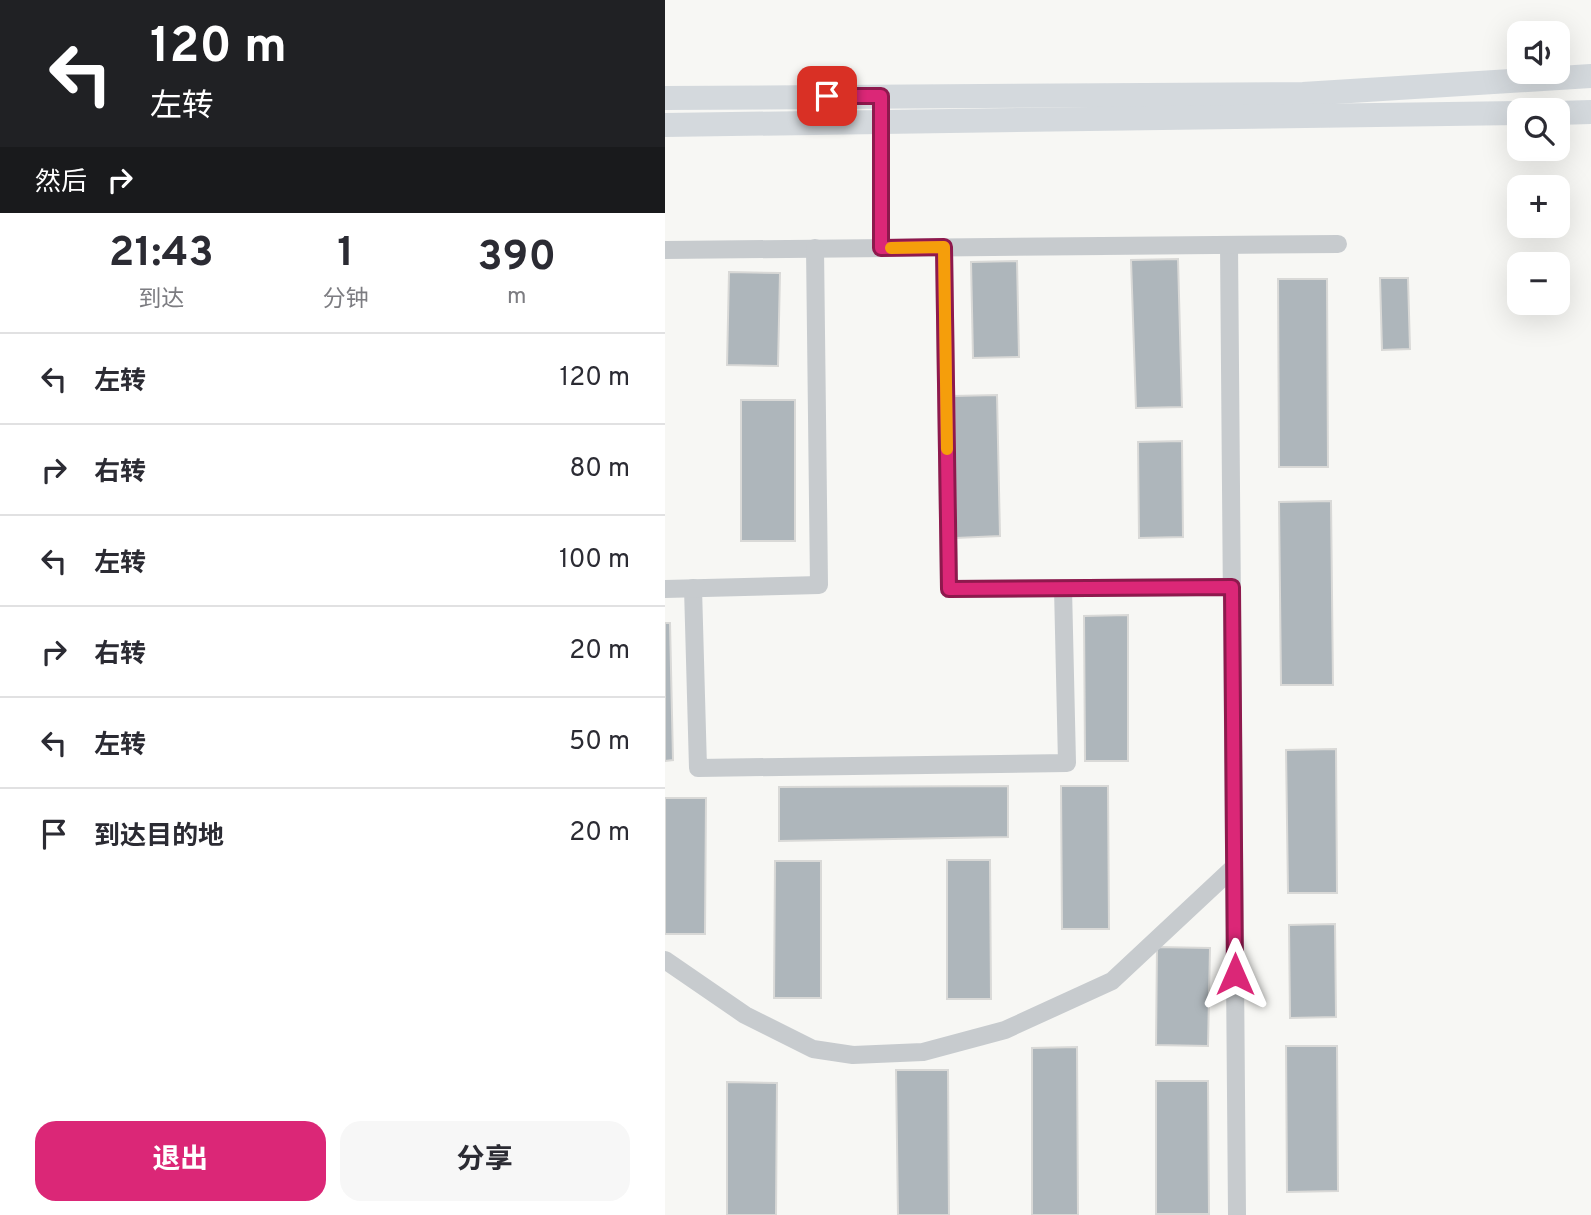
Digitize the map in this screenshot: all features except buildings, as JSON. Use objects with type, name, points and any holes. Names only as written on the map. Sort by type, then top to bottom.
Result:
[{"type":"street","points":[[665,98],[1303,94],[1591,76]]},
{"type":"street","points":[[881,96],[881,248]]},
{"type":"street","points":[[1570,113],[1591,112]]},
{"type":"street","points":[[665,125],[1507,113]]},
{"type":"street","points":[[665,250],[1338,244]]},
{"type":"street","points":[[1229,245],[1237,1215]]},
{"type":"street","points":[[944,247],[949,589],[1232,587]]},
{"type":"street","points":[[665,589],[819,585],[815,248]]},
{"type":"street","points":[[693,588],[698,768],[1067,763],[1063,588]]},
{"type":"street","points":[[665,960],[745,1015],[813,1049],[853,1055],[923,1052],[1005,1030],[1112,981],[1234,867]]},
{"type":"slow traffic","points":[[891,248],[944,247],[947,449]]},
{"type":"route","points":[[827,96],[881,96],[881,248],[944,247],[949,589],[1232,587],[1235,974]]}]
